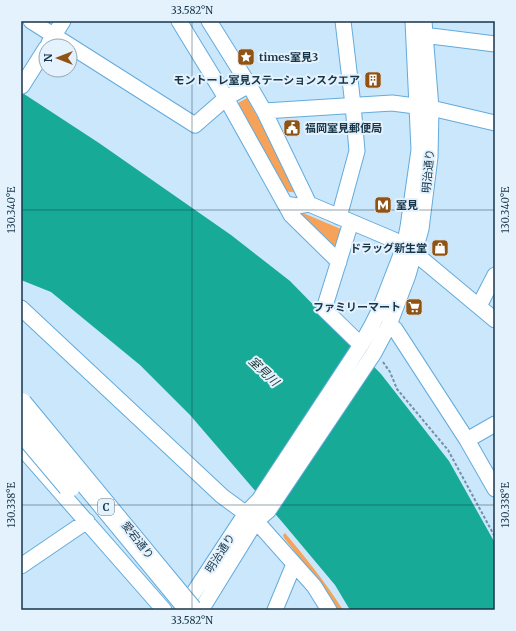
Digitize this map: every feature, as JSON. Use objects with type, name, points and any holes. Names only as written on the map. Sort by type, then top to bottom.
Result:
[{"type":"highway","name":"C","points":[[21,404],[186,609]]},
{"type":"highway","name":"C","points":[[21,429],[186,609]]},
{"type":"street","points":[[31,21],[45,38]]},
{"type":"street","points":[[52,38],[63,21]]},
{"type":"street","points":[[179,21],[226,98],[291,215],[339,262]]},
{"type":"street","points":[[209,21],[264,112],[309,204]]},
{"type":"street","points":[[344,21],[357,151],[339,262],[324,309],[361,345]]},
{"type":"street","name":"明治通り","points":[[413,21],[425,107]]},
{"type":"street","name":"明治通り","points":[[186,609],[251,517],[263,506],[376,360],[389,325],[409,251],[408,228],[425,107],[424,21]]},
{"type":"street","points":[[425,37],[431,36],[495,44]]},
{"type":"street","points":[[78,59],[195,125],[226,98],[249,85]]},
{"type":"street","points":[[22,86],[38,61]]},
{"type":"street","points":[[264,112],[392,103],[425,107],[495,123]]},
{"type":"street","points":[[285,204],[297,206],[309,204],[394,240],[495,320]]},
{"type":"street","name":"明治通り","points":[[263,506],[361,345],[409,251]]},
{"type":"street","points":[[479,306],[495,275]]},
{"type":"street","points":[[23,312],[222,496],[251,517],[314,586],[329,610]]},
{"type":"street","points":[[389,325],[395,329],[467,440],[495,489]]},
{"type":"street","name":"愛宕通り","points":[[21,398],[82,469],[186,609]]},
{"type":"street","points":[[467,440],[495,424]]},
{"type":"street","points":[[21,447],[164,610]]},
{"type":"street","name":"明治通り","points":[[202,610],[251,517]]},
{"type":"street","points":[[21,566],[87,521]]},
{"type":"street","points":[[275,610],[294,564]]},
{"type":"path","points":[[376,360],[390,372],[397,389],[448,450],[495,537]]},
{"type":"shaded area","points":[[247,98],[299,193],[283,191],[236,104]]},
{"type":"shaded area","points":[[303,213],[341,229],[334,250],[298,219]]},
{"type":"shaded area","points":[[285,533],[316,571],[343,610],[337,610],[318,581],[284,538],[283,535]]},
{"type":"water","name":"室見川","points":[[21,92],[99,143],[231,235],[290,281],[381,374],[449,461],[495,543],[495,610],[350,610],[335,585],[190,415],[140,365],[51,292],[21,280]]},
{"type":"place","name":"times室見3","points":[[246,57]]},
{"type":"place","name":"モントーレ室見ステーションスクエア","points":[[373,80]]},
{"type":"place","name":"福岡室見郵便局","points":[[292,128]]},
{"type":"place","name":"室見","points":[[383,205]]},
{"type":"place","name":"ドラッグ新生堂","points":[[440,248]]},
{"type":"place","name":"ファミリーマート","points":[[414,307]]}]
